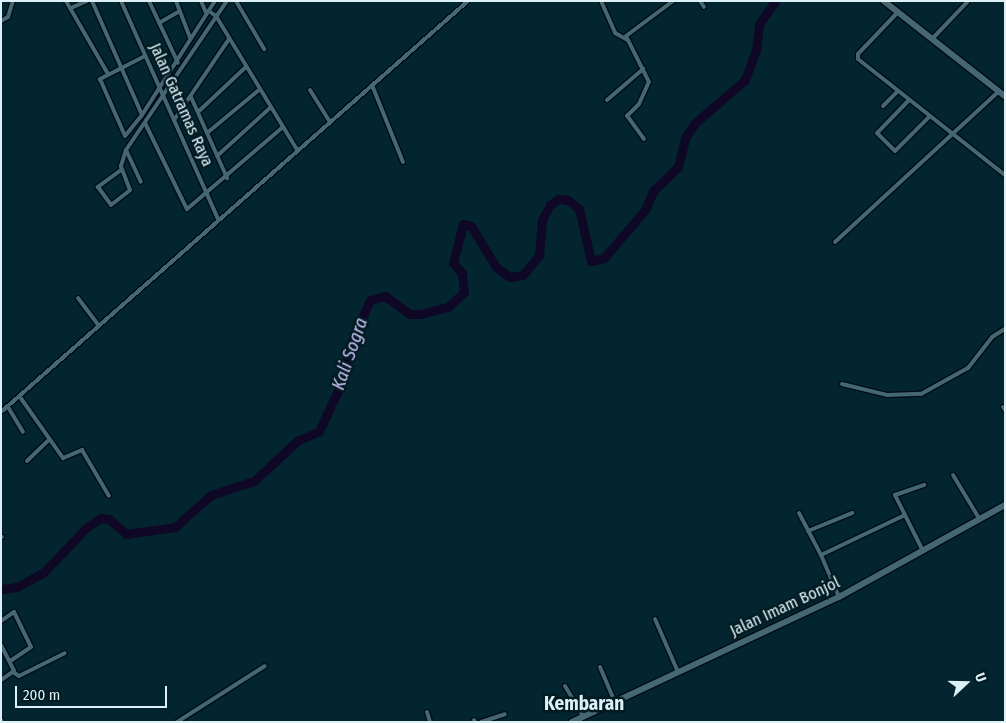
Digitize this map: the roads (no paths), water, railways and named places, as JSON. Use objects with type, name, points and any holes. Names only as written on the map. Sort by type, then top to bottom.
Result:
[{"type":"main road","points":[[884,1],[1005,96]]},
{"type":"main road","name":"Jalan Imam Bonjol","points":[[572,722],[839,597],[924,553],[1005,505]]},
{"type":"street","points":[[1,21],[8,17],[14,1]]},
{"type":"street","points":[[66,1],[108,74]]},
{"type":"street","points":[[70,8],[87,1]]},
{"type":"street","points":[[92,1],[142,115]]},
{"type":"street","name":"Jalan Gatramas Raya","points":[[121,1],[218,219]]},
{"type":"street","points":[[149,1],[178,63]]},
{"type":"street","points":[[176,1],[190,38]]},
{"type":"street","points":[[200,1],[207,12],[216,16],[297,150]]},
{"type":"street","points":[[146,56],[108,74],[100,82],[123,134],[128,134],[178,63],[190,38],[215,1]]},
{"type":"street","points":[[121,170],[98,187],[111,205],[130,190],[121,170],[126,150],[227,1]]},
{"type":"street","points":[[236,1],[264,49]]},
{"type":"street","points":[[1,412],[218,219],[468,1]]},
{"type":"street","points":[[601,1],[615,33],[626,39],[643,69],[649,87],[627,116],[644,139]]},
{"type":"street","points":[[626,39],[629,32],[673,1]]},
{"type":"street","points":[[700,1],[704,7]]},
{"type":"street","points":[[932,39],[968,1]]},
{"type":"street","points":[[159,23],[180,11]]},
{"type":"street","points":[[898,12],[857,55],[909,100],[1005,175]]},
{"type":"street","points":[[174,120],[230,39]]},
{"type":"street","points":[[198,112],[246,67]]},
{"type":"street","points":[[607,100],[643,69]]},
{"type":"street","points":[[372,84],[403,162]]},
{"type":"street","points":[[207,133],[259,90]]},
{"type":"street","points":[[310,90],[330,122]]},
{"type":"street","points":[[883,106],[898,91]]},
{"type":"street","points":[[834,242],[999,91]]},
{"type":"street","points":[[191,97],[227,178]]},
{"type":"street","points":[[909,100],[877,133],[895,151],[930,116]]},
{"type":"street","points":[[217,156],[270,108]]},
{"type":"street","points":[[145,123],[185,208],[191,208],[207,195],[282,128]]},
{"type":"street","points":[[126,150],[141,182]]},
{"type":"street","points":[[78,298],[99,326]]},
{"type":"street","points":[[842,384],[888,395],[921,394],[968,368],[992,337],[1005,329]]},
{"type":"street","points":[[20,397],[49,440],[64,458],[82,450],[109,496]]},
{"type":"street","points":[[8,407],[23,432]]},
{"type":"street","points":[[27,462],[49,440]]},
{"type":"street","points":[[953,475],[980,520]]},
{"type":"street","points":[[924,485],[896,494],[904,515],[924,553]]},
{"type":"street","points":[[799,513],[839,597]]},
{"type":"street","points":[[808,531],[852,513]]},
{"type":"street","points":[[821,556],[904,515]]},
{"type":"street","points":[[1,621],[14,612],[31,646],[10,661]]},
{"type":"street","points":[[654,619],[678,672]]},
{"type":"street","points":[[1,645],[14,672],[19,676],[65,653]]},
{"type":"street","points":[[176,722],[265,666]]},
{"type":"street","points":[[600,667],[615,702]]},
{"type":"street","points":[[1,680],[14,672]]},
{"type":"street","points":[[565,686],[583,716]]},
{"type":"street","points":[[427,712],[430,722]]},
{"type":"street","points":[[481,722],[505,714]]},
{"type":"waterway","name":"Kali Sogra","points":[[1,589],[17,587],[44,572],[87,527],[101,518],[109,519],[126,534],[175,527],[211,495],[254,481],[297,441],[319,431],[343,380],[350,345],[370,300],[385,296],[410,314],[420,314],[448,307],[464,292],[462,273],[453,263],[463,224],[471,226],[496,267],[510,277],[523,275],[539,255],[542,220],[550,205],[558,199],[568,200],[579,209],[591,261],[604,258],[645,210],[653,191],[678,167],[685,138],[695,123],[745,80],[756,50],[759,24],[775,1]]},
{"type":"district","name":"Kembaran","points":[[584,704]]}]
